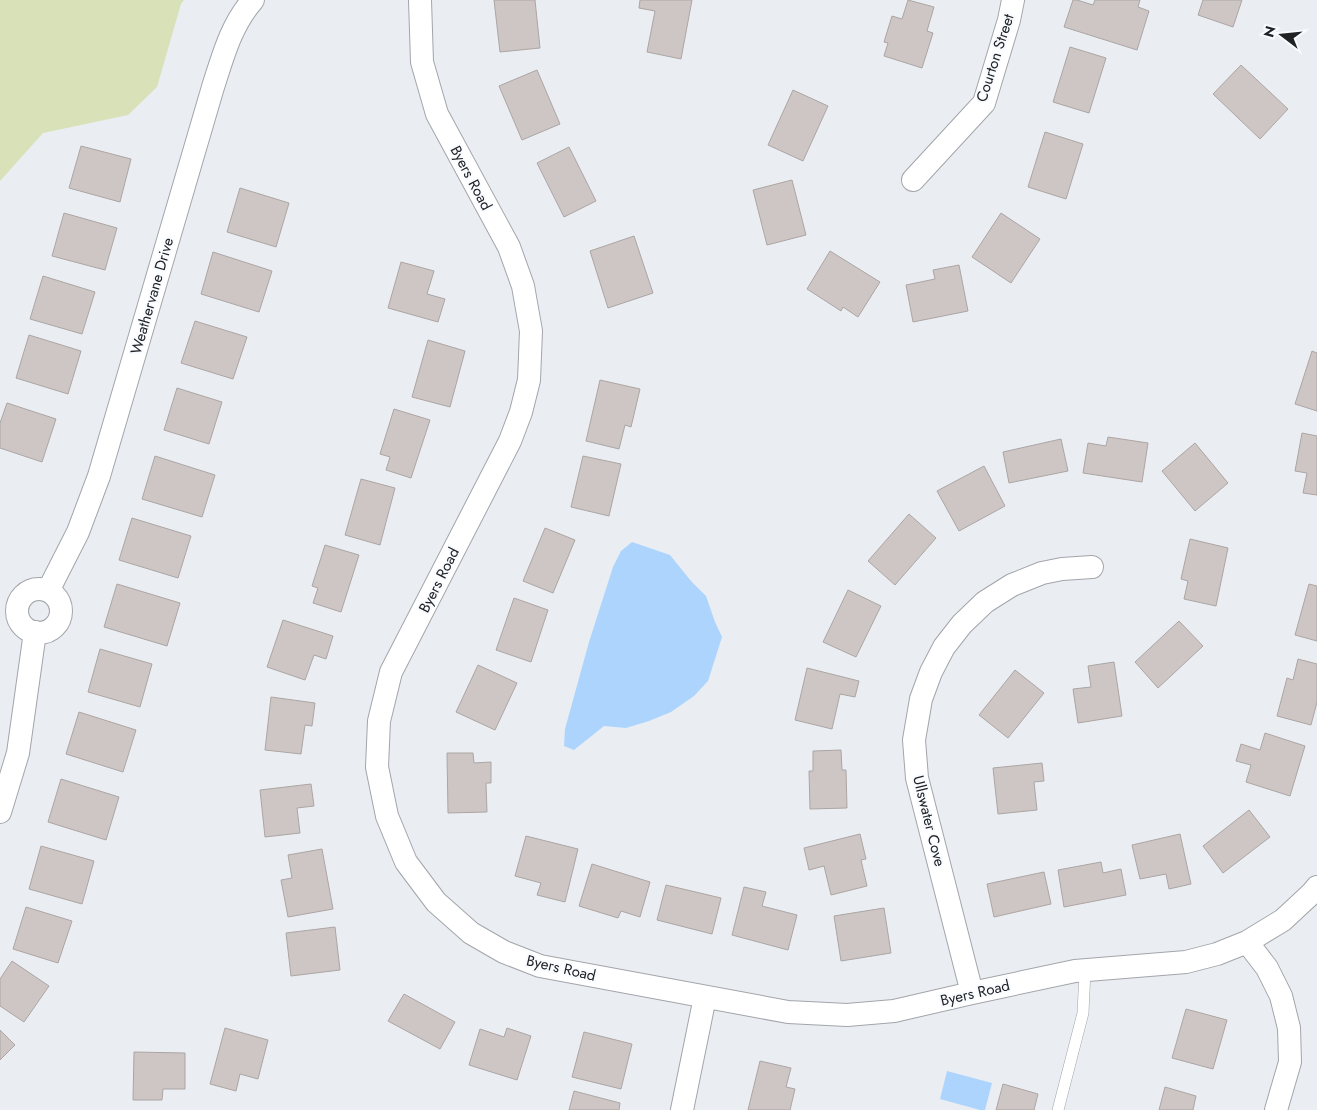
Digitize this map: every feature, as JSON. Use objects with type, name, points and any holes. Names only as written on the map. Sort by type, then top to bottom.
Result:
[{"type":"street","name":"Weathervane Drive","points":[[48,591],[78,532],[99,476],[212,87],[228,41],[246,8],[253,0]]},
{"type":"street","name":"Byers Road","points":[[420,0],[422,62],[437,114],[508,247],[523,286],[531,331],[529,380],[521,412],[510,441],[391,672],[379,721],[377,767],[387,816],[406,862],[436,902],[471,933],[504,952],[540,966],[788,1012],[847,1015],[894,1012],[972,992],[1075,971],[1186,962],[1217,954],[1247,942],[1283,920],[1317,887]]},
{"type":"street","name":"Courton Street","points":[[913,180],[984,102],[1014,0]]},
{"type":"street","name":"Ullswater Cove","points":[[972,992],[917,778],[914,740],[921,699],[930,672],[944,647],[962,624],[985,602],[1012,585],[1042,573],[1062,569],[1092,568]]},
{"type":"street","points":[[32,589],[48,591],[60,601],[62,611],[60,620],[54,628],[46,632],[35,632],[26,628],[9,604],[32,589]]},
{"type":"street","points":[[0,812],[18,753],[35,632]]},
{"type":"street","points":[[1247,942],[1268,968],[1281,996],[1289,1028],[1290,1062],[1276,1110]]},
{"type":"street","points":[[682,1110],[706,997]]},
{"type":"lane","points":[[1058,1110],[1083,1013],[1085,971]]},
{"type":"green space","points":[[0,0],[184,0],[181,4],[157,87],[128,115],[43,133],[0,181]]},
{"type":"water","points":[[632,542],[670,555],[706,596],[722,637],[708,681],[694,696],[671,712],[649,721],[626,728],[604,726],[574,750],[564,746],[565,729],[589,642],[613,567],[621,551]]},
{"type":"water","points":[[947,1071],[992,1083],[985,1110],[940,1099]]},
{"type":"building","points":[[494,0],[535,0],[540,48],[500,52]]},
{"type":"building","points":[[640,0],[692,0],[681,59],[647,52],[655,11],[639,8]]},
{"type":"building","points":[[908,0],[934,7],[927,31],[933,33],[922,68],[884,56],[888,43],[884,42],[892,16],[902,19]]},
{"type":"building","points":[[1073,0],[1093,5],[1095,0],[1140,0],[1138,7],[1149,11],[1137,50],[1064,27]]},
{"type":"building","points":[[1203,0],[1242,0],[1233,27],[1198,15]]},
{"type":"building","points":[[1070,47],[1106,58],[1089,113],[1053,102]]},
{"type":"building","points":[[1241,65],[1288,109],[1260,139],[1213,94]]},
{"type":"building","points":[[537,70],[560,124],[522,140],[499,86]]},
{"type":"building","points":[[793,90],[828,106],[803,161],[768,145]]},
{"type":"building","points":[[1045,132],[1083,144],[1066,199],[1028,187]]},
{"type":"building","points":[[81,146],[131,159],[120,202],[69,188]]},
{"type":"building","points":[[569,147],[596,201],[564,217],[537,163]]},
{"type":"building","points":[[792,180],[806,235],[767,245],[753,190]]},
{"type":"building","points":[[240,188],[289,203],[276,247],[227,232]]},
{"type":"building","points":[[64,213],[117,228],[105,270],[52,256]]},
{"type":"building","points":[[1001,213],[1040,239],[1011,283],[972,257]]},
{"type":"building","points":[[634,236],[653,293],[608,308],[590,251]]},
{"type":"building","points":[[830,251],[880,282],[858,317],[843,307],[841,311],[807,289]]},
{"type":"building","points":[[213,252],[272,271],[259,312],[201,294]]},
{"type":"building","points":[[401,262],[434,271],[427,294],[445,299],[438,322],[388,308]]},
{"type":"building","points":[[959,265],[968,311],[913,322],[906,285],[935,279],[933,270]]},
{"type":"building","points":[[43,276],[95,292],[82,334],[30,319]]},
{"type":"building","points":[[195,321],[247,337],[233,379],[181,363]]},
{"type":"building","points":[[29,335],[81,351],[68,394],[16,378]]},
{"type":"building","points":[[428,340],[465,351],[450,407],[412,397]]},
{"type":"building","points":[[1312,351],[1317,353],[1317,411],[1295,404]]},
{"type":"building","points":[[600,380],[640,389],[631,427],[625,425],[619,449],[586,441]]},
{"type":"building","points":[[177,388],[222,402],[209,444],[164,430]]},
{"type":"building","points":[[7,403],[56,419],[42,462],[0,448],[0,423]]},
{"type":"building","points":[[394,409],[430,420],[411,478],[386,470],[390,457],[380,454]]},
{"type":"building","points":[[1302,433],[1317,436],[1317,495],[1303,493],[1307,473],[1295,471]]},
{"type":"building","points":[[1108,437],[1148,443],[1142,482],[1083,473],[1088,443],[1106,446]]},
{"type":"building","points":[[1061,439],[1068,471],[1009,483],[1003,452]]},
{"type":"building","points":[[1195,443],[1228,483],[1195,511],[1162,471]]},
{"type":"building","points":[[155,456],[215,475],[202,517],[142,499]]},
{"type":"building","points":[[583,456],[621,464],[609,516],[571,507]]},
{"type":"building","points":[[984,466],[1005,506],[959,531],[937,491]]},
{"type":"building","points":[[361,479],[395,488],[380,545],[345,535]]},
{"type":"building","points":[[909,514],[936,538],[895,585],[868,561]]},
{"type":"building","points":[[132,518],[191,536],[178,578],[119,560]]},
{"type":"building","points":[[545,528],[575,540],[553,593],[523,581]]},
{"type":"building","points":[[1190,539],[1228,548],[1216,606],[1184,599],[1188,581],[1181,579]]},
{"type":"building","points":[[325,545],[359,555],[341,612],[313,603],[318,588],[312,586]]},
{"type":"building","points":[[117,584],[180,603],[167,646],[104,627]]},
{"type":"building","points":[[1309,584],[1317,586],[1317,641],[1295,635]]},
{"type":"building","points":[[848,590],[881,606],[856,657],[823,642]]},
{"type":"building","points":[[514,598],[548,610],[531,662],[496,650]]},
{"type":"building","points":[[283,620],[333,636],[326,659],[314,655],[305,680],[267,667]]},
{"type":"building","points":[[1179,621],[1203,646],[1158,688],[1135,662]]},
{"type":"building","points":[[100,649],[152,664],[140,707],[88,692]]},
{"type":"building","points":[[1298,659],[1317,664],[1317,702],[1311,725],[1277,716],[1287,678],[1293,680]]},
{"type":"building","points":[[1114,662],[1122,716],[1078,723],[1073,689],[1091,687],[1088,666]]},
{"type":"building","points":[[478,665],[517,683],[495,730],[456,712]]},
{"type":"building","points":[[807,668],[859,681],[855,697],[840,694],[832,729],[795,720]]},
{"type":"building","points":[[1015,670],[1044,693],[1008,738],[979,715]]},
{"type":"building","points":[[271,697],[315,703],[312,726],[305,725],[301,754],[265,750]]},
{"type":"building","points":[[79,712],[136,730],[123,772],[66,754]]},
{"type":"building","points":[[1265,733],[1305,746],[1290,796],[1246,782],[1251,765],[1236,761],[1241,744],[1260,750]]},
{"type":"building","points":[[841,750],[842,770],[846,770],[847,808],[810,809],[809,771],[813,771],[813,751]]},
{"type":"building","points":[[447,753],[473,753],[474,763],[491,762],[491,783],[486,783],[487,812],[448,813]]},
{"type":"building","points":[[1042,763],[1044,781],[1034,782],[1037,810],[998,814],[993,768]]},
{"type":"building","points":[[61,779],[119,797],[106,840],[48,822]]},
{"type":"building","points":[[311,784],[314,806],[297,808],[300,833],[265,837],[260,790]]},
{"type":"building","points":[[1249,810],[1270,837],[1223,873],[1203,846]]},
{"type":"building","points":[[860,834],[866,859],[861,860],[867,886],[831,895],[824,866],[809,870],[804,848]]},
{"type":"building","points":[[1180,834],[1191,884],[1169,889],[1166,874],[1140,879],[1132,845]]},
{"type":"building","points":[[526,836],[578,849],[565,902],[537,895],[541,883],[515,876]]},
{"type":"building","points":[[41,846],[94,861],[82,904],[29,889]]},
{"type":"building","points":[[322,849],[333,909],[288,917],[281,880],[292,878],[288,855]]},
{"type":"building","points":[[1101,862],[1103,873],[1121,869],[1126,895],[1064,907],[1058,870]]},
{"type":"building","points":[[592,864],[650,882],[640,917],[621,911],[618,918],[579,906]]},
{"type":"building","points":[[1044,872],[1051,904],[994,917],[987,884]]},
{"type":"building","points":[[666,885],[721,898],[712,934],[657,920]]},
{"type":"building","points":[[744,887],[766,892],[762,906],[797,915],[788,950],[732,935]]},
{"type":"building","points":[[26,907],[72,921],[58,963],[13,949]]},
{"type":"building","points":[[884,908],[891,953],[841,961],[834,916]]},
{"type":"building","points":[[335,927],[340,970],[291,976],[286,933]]},
{"type":"building","points":[[12,961],[49,986],[24,1022],[0,1006],[0,979]]},
{"type":"building","points":[[404,994],[455,1022],[440,1049],[388,1021]]},
{"type":"building","points":[[1186,1009],[1227,1020],[1213,1069],[1172,1058]]},
{"type":"building","points":[[225,1028],[268,1040],[258,1079],[240,1074],[236,1091],[210,1084]]},
{"type":"building","points":[[507,1028],[531,1036],[517,1080],[469,1065],[480,1029],[504,1037]]},
{"type":"building","points":[[0,1030],[15,1045],[0,1060]]},
{"type":"building","points":[[584,1032],[632,1044],[621,1089],[572,1077]]},
{"type":"building","points":[[134,1052],[185,1053],[185,1089],[163,1089],[162,1100],[133,1100]]},
{"type":"building","points":[[760,1061],[791,1068],[786,1087],[795,1089],[790,1110],[748,1110]]},
{"type":"building","points":[[1003,1084],[1038,1094],[1034,1110],[996,1110]]},
{"type":"building","points":[[1165,1087],[1196,1096],[1193,1110],[1159,1110]]},
{"type":"building","points":[[574,1091],[620,1103],[619,1110],[569,1110]]}]
